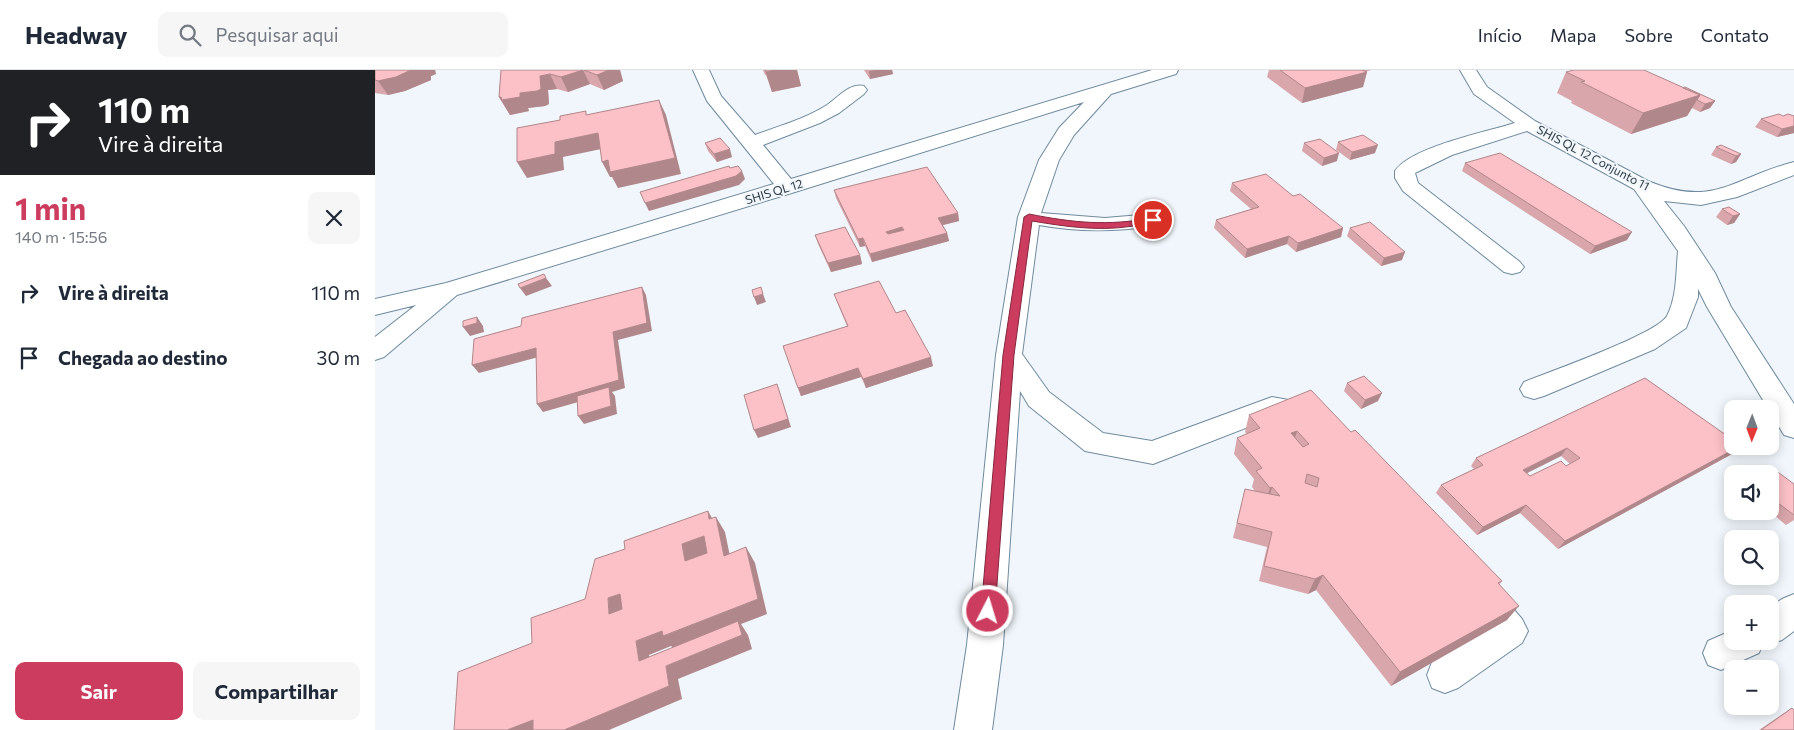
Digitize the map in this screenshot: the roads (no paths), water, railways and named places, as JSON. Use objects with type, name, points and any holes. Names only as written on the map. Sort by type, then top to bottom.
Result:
[{"type":"street","points":[[701,70],[713,96],[787,188]]},
{"type":"street","name":"SHIS QL 12","points":[[375,307],[451,289],[787,188],[1112,81],[1170,70]]},
{"type":"street","name":"SHIS QL 12 Conjunto 11","points":[[1468,70],[1480,90],[1529,124],[1641,185],[1662,194],[1701,198],[1730,193],[1794,168]]},
{"type":"street","points":[[973,730],[985,645],[1009,355],[1029,217],[1049,160],[1066,132],[1112,81]]},
{"type":"street","points":[[751,143],[821,116],[858,90]]},
{"type":"street","points":[[1512,267],[1411,188],[1405,178],[1405,171],[1411,165],[1437,154],[1529,124]]},
{"type":"street","points":[[1641,185],[1703,273],[1719,307],[1794,427]]},
{"type":"street","points":[[1029,217],[1093,226],[1124,225],[1153,220]]},
{"type":"street","points":[[1534,389],[1646,343],[1677,322],[1686,297],[1689,251]]},
{"type":"street","points":[[375,351],[451,289]]},
{"type":"street","points":[[1009,355],[1039,399],[1095,443],[1153,453],[1271,407],[1299,409],[1307,412]]},
{"type":"street","points":[[1445,675],[1510,630],[1459,571]]},
{"type":"street","points":[[1779,621],[1794,610]]}]
